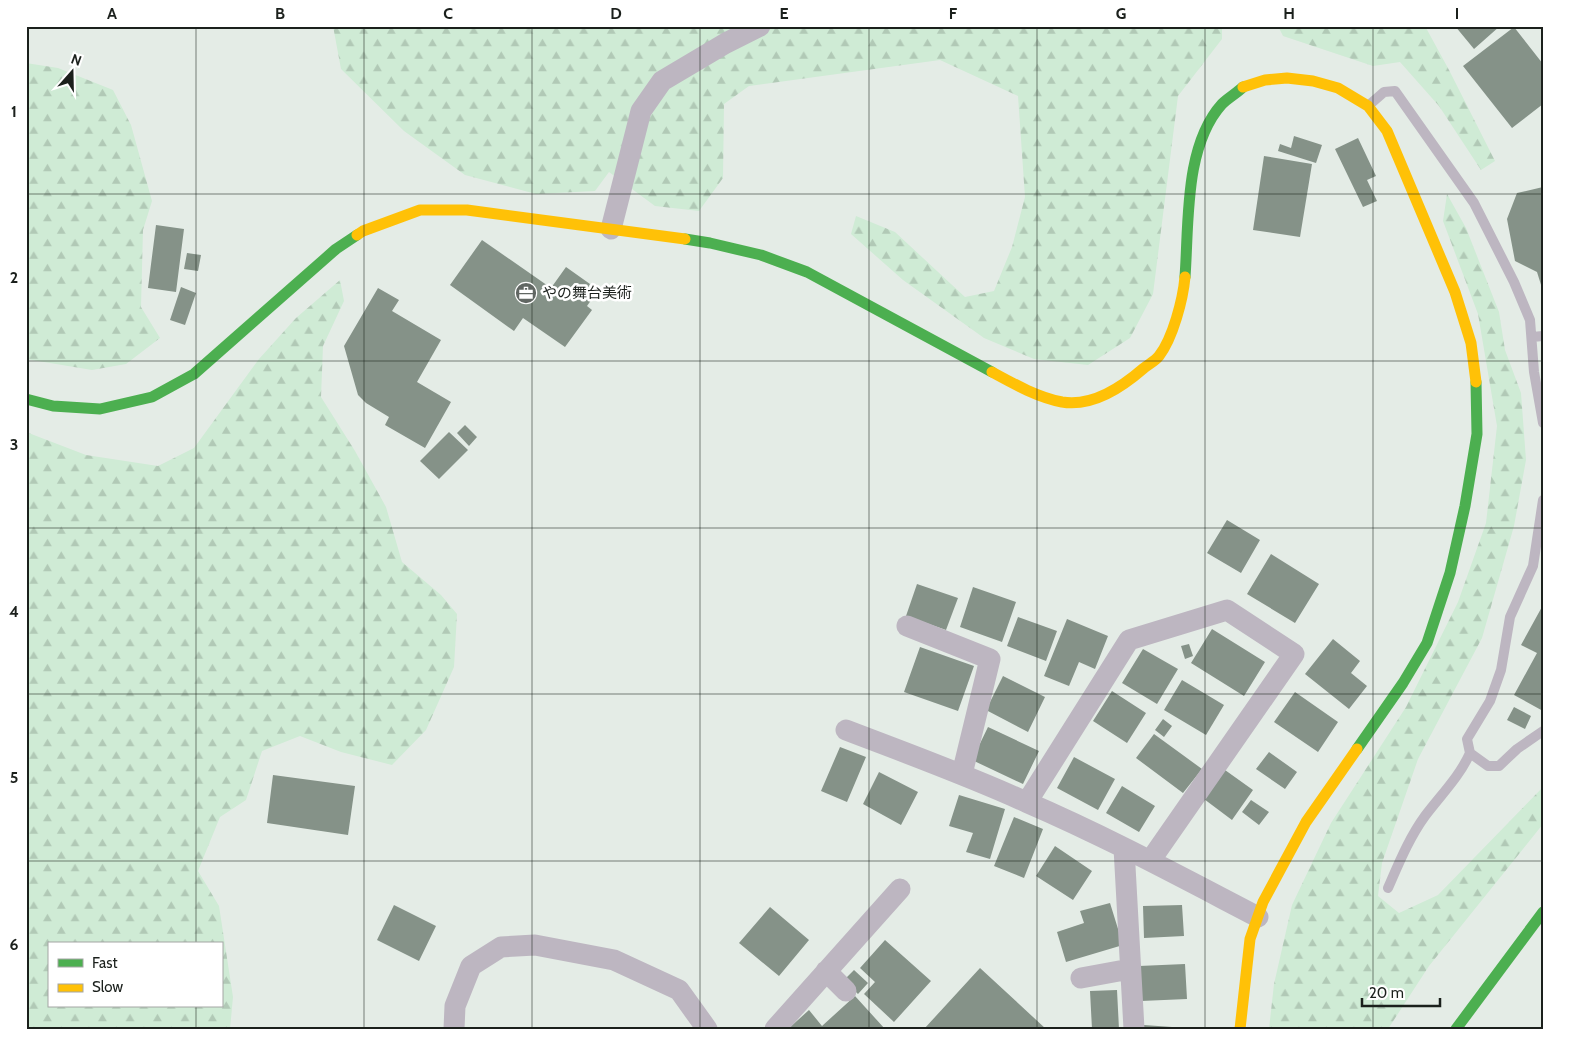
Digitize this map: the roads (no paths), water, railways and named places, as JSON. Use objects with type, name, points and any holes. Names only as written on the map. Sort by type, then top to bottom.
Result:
[{"type":"main road","points":[[26,399],[53,406],[100,409],[152,397],[194,374],[336,249],[363,231],[420,210],[467,210],[710,243],[761,255],[807,272],[983,368],[1033,392],[1064,402],[1092,400],[1113,391],[1159,356],[1174,328],[1184,291],[1190,189],[1196,153],[1209,122],[1223,102],[1244,87],[1265,80],[1287,78],[1313,81],[1338,88],[1368,106],[1387,131],[1455,292],[1470,343],[1478,388],[1477,434],[1465,506],[1450,573],[1427,644],[1403,683],[1306,822],[1263,902],[1250,939],[1240,1029]]},
{"type":"main road","points":[[1456,1029],[1543,912]]},
{"type":"street","points":[[611,229],[641,111],[662,81],[726,43],[760,26]]},
{"type":"street","points":[[1028,802],[1128,640],[1227,610],[1294,654],[1150,861]]},
{"type":"street","points":[[907,626],[990,659],[962,774]]},
{"type":"street","points":[[846,730],[962,774],[1028,802],[1150,861],[1258,917]]},
{"type":"street","points":[[1124,848],[1134,1029]]},
{"type":"street","points":[[775,1029],[900,889]]},
{"type":"street","points":[[454,1029],[455,1006],[471,966],[501,947],[535,945],[614,960],[678,990],[707,1029]]},
{"type":"street","points":[[1081,978],[1130,969]]},
{"type":"street","points":[[826,971],[846,991]]},
{"type":"lane","points":[[1368,106],[1384,92],[1395,91],[1474,203],[1530,320],[1534,372],[1543,423]]},
{"type":"lane","points":[[1532,337],[1543,336]]},
{"type":"lane","points":[[1543,500],[1534,566],[1510,617],[1501,670],[1490,701],[1466,739],[1470,753],[1488,766],[1499,766],[1517,749],[1543,732]]},
{"type":"lane","points":[[1388,888],[1403,853],[1424,817],[1452,782],[1470,753]]},
{"type":"place","name":"やの舞台美術","points":[[526,293]]}]
